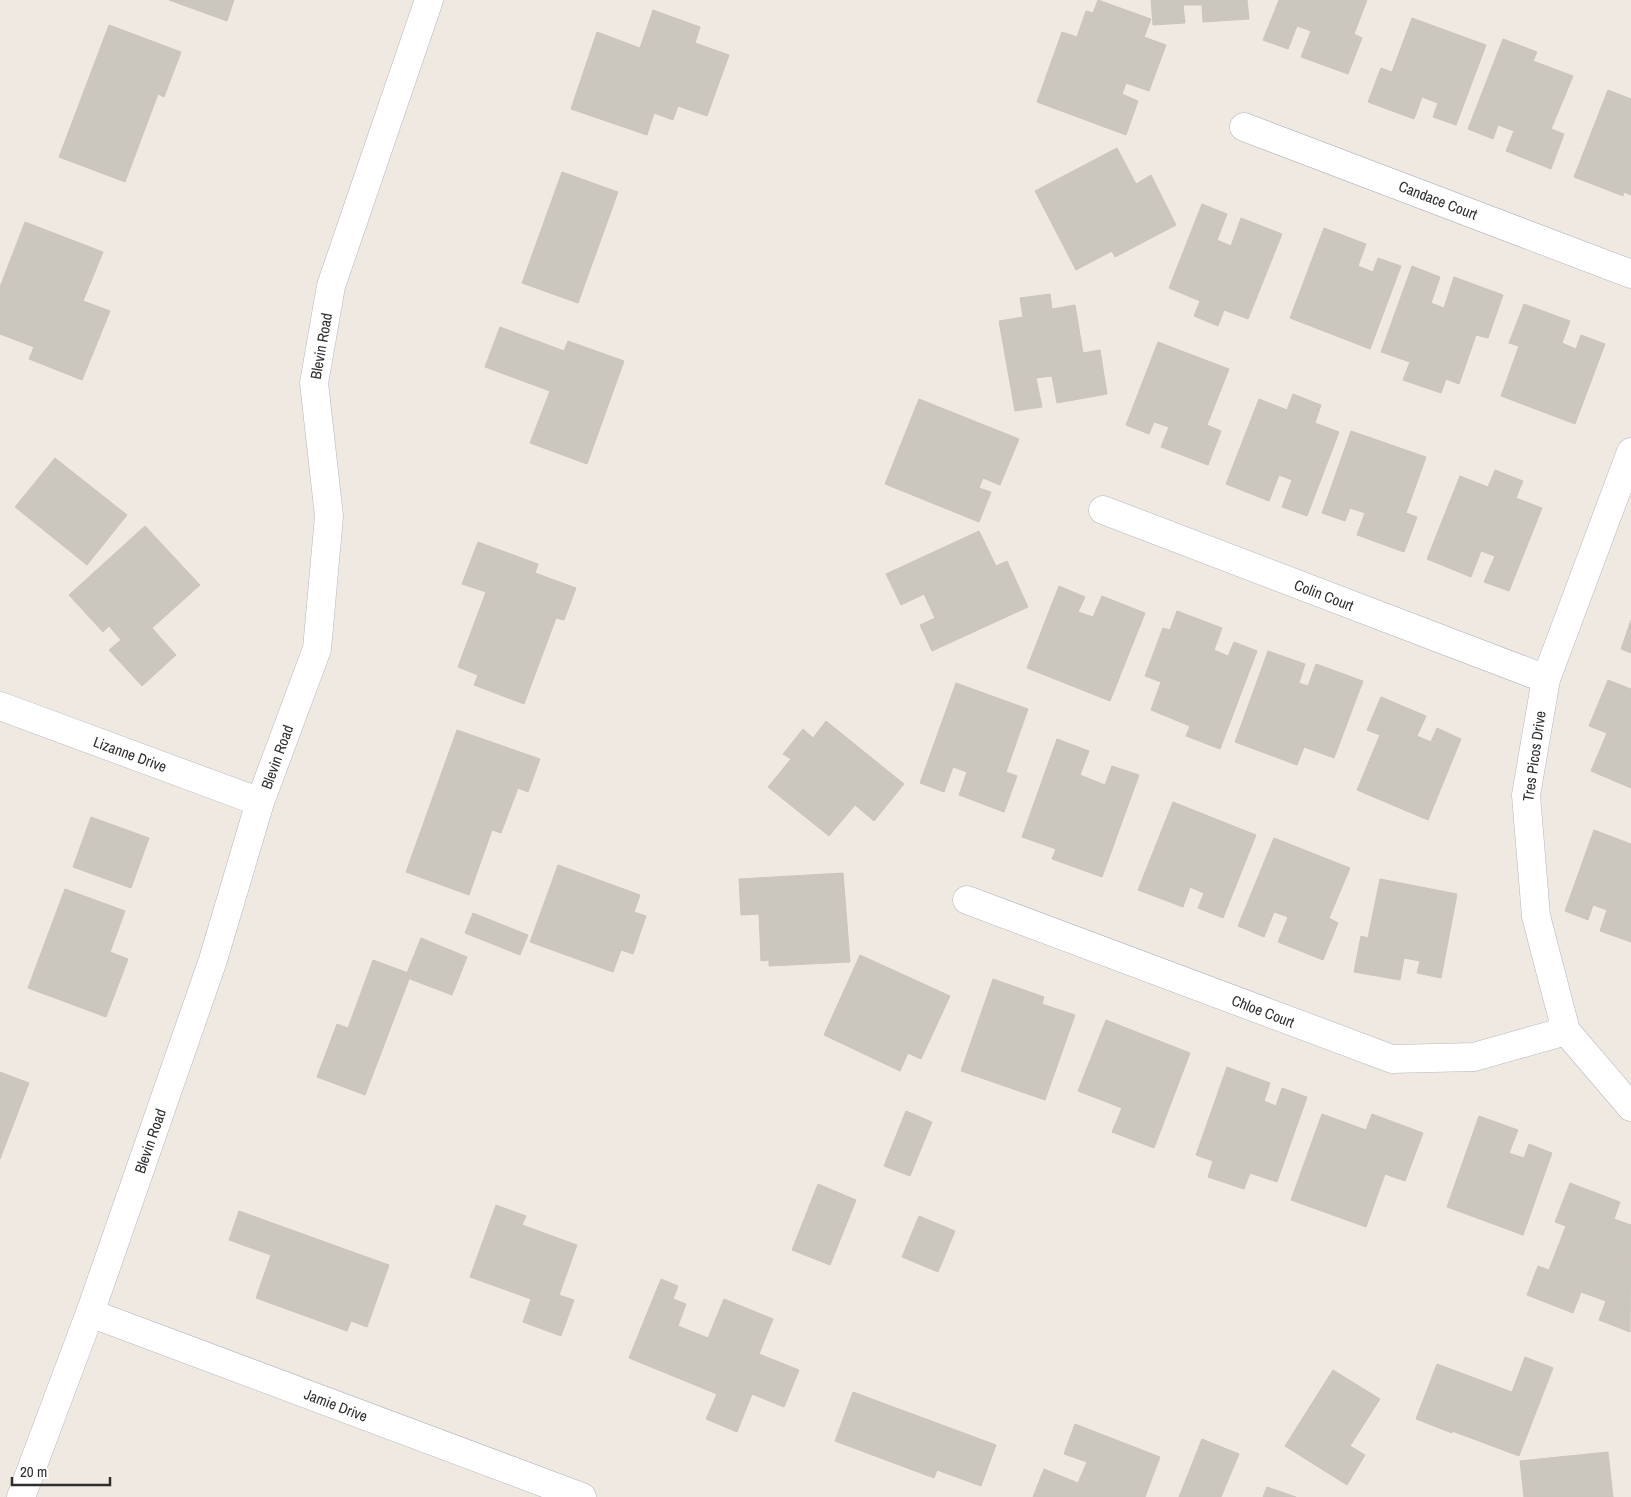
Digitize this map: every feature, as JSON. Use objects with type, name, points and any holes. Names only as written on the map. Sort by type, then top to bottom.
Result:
[{"type":"street","name":"Blevin Road","points":[[21,1497],[90,1313],[213,960],[260,802],[317,649],[329,516],[314,383],[331,286],[429,0]]},
{"type":"street","name":"Candace Court","points":[[1244,127],[1631,274]]},
{"type":"street","name":"Tres Picos Drive","points":[[1631,452],[1546,679],[1526,795],[1536,916],[1566,1031],[1631,1107]]},
{"type":"street","name":"Colin Court","points":[[1102,510],[1546,679]]},
{"type":"street","name":"Lizanne Drive","points":[[0,706],[260,802]]},
{"type":"street","name":"Chloe Court","points":[[968,900],[1392,1059],[1474,1057],[1566,1031]]},
{"type":"street","name":"Jamie Drive","points":[[90,1313],[582,1497]]},
{"type":"building","points":[[169,0],[234,0],[227,21]]},
{"type":"building","points":[[1098,0],[1151,19],[1144,37],[1166,45],[1149,91],[1126,83],[1122,94],[1138,101],[1126,135],[1037,102],[1062,32],[1077,37],[1086,11],[1093,13]]},
{"type":"building","points":[[1151,0],[1247,0],[1249,19],[1203,22],[1202,5],[1183,5],[1185,23],[1153,25]]},
{"type":"building","points":[[1279,0],[1367,0],[1354,34],[1362,38],[1348,74],[1301,57],[1311,31],[1297,26],[1288,49],[1263,40]]},
{"type":"building","points":[[653,10],[700,27],[695,43],[729,55],[707,116],[678,106],[673,120],[654,113],[647,135],[571,109],[597,32],[640,48]]},
{"type":"building","points":[[1412,18],[1486,45],[1456,125],[1433,117],[1438,103],[1422,97],[1414,119],[1368,102],[1381,68],[1392,72]]},
{"type":"building","points":[[109,25],[181,52],[164,97],[158,94],[125,182],[59,157]]},
{"type":"building","points":[[1503,39],[1537,52],[1533,61],[1573,76],[1551,129],[1564,134],[1551,169],[1506,151],[1514,131],[1498,125],[1493,139],[1468,129]]},
{"type":"building","points":[[1608,90],[1631,99],[1631,195],[1624,192],[1623,196],[1574,177]]},
{"type":"building","points":[[1117,148],[1136,184],[1151,175],[1176,225],[1115,257],[1112,251],[1076,270],[1035,191]]},
{"type":"building","points":[[562,172],[618,192],[578,303],[522,283]]},
{"type":"building","points":[[1202,204],[1227,214],[1217,240],[1231,246],[1241,218],[1282,234],[1248,319],[1224,310],[1218,326],[1194,316],[1200,301],[1169,288]]},
{"type":"building","points":[[25,222],[103,252],[83,301],[110,311],[82,380],[29,359],[34,347],[0,334],[0,287]]},
{"type":"building","points":[[1324,228],[1366,244],[1358,266],[1373,272],[1378,258],[1401,266],[1370,349],[1290,318]]},
{"type":"building","points":[[1412,266],[1440,277],[1431,303],[1444,308],[1454,277],[1503,295],[1488,338],[1476,335],[1459,384],[1446,379],[1441,393],[1403,380],[1410,362],[1381,352]]},
{"type":"building","points":[[1050,294],[1052,309],[1075,305],[1083,353],[1100,350],[1107,394],[1057,403],[1052,376],[1036,378],[1042,407],[1015,411],[999,321],[1023,317],[1020,298]]},
{"type":"building","points":[[1524,304],[1570,321],[1562,343],[1576,349],[1581,335],[1605,344],[1575,424],[1501,396],[1519,346],[1509,343]]},
{"type":"building","points":[[500,327],[564,351],[568,341],[624,361],[587,464],[530,443],[550,391],[485,367]]},
{"type":"building","points":[[1158,342],[1229,369],[1207,425],[1221,431],[1208,465],[1161,447],[1169,427],[1154,422],[1149,434],[1126,425]]},
{"type":"building","points":[[1293,394],[1321,405],[1315,423],[1339,432],[1307,516],[1282,507],[1292,480],[1279,475],[1269,501],[1226,484],[1259,399],[1287,410]]},
{"type":"building","points":[[919,399],[1019,439],[1000,485],[983,478],[979,488],[991,492],[979,522],[885,484]]},
{"type":"building","points":[[1351,431],[1426,457],[1406,513],[1417,517],[1404,552],[1357,535],[1365,513],[1350,508],[1345,521],[1322,513]]},
{"type":"building","points":[[55,458],[127,515],[87,565],[15,507]]},
{"type":"building","points":[[1495,470],[1523,481],[1516,498],[1542,508],[1509,591],[1484,582],[1495,556],[1481,551],[1471,577],[1427,559],[1460,476],[1488,487]]},
{"type":"building","points":[[145,526],[200,585],[152,628],[176,655],[142,686],[109,650],[121,640],[109,626],[103,632],[69,595]]},
{"type":"building","points":[[979,531],[996,566],[1007,561],[1028,607],[932,651],[920,625],[935,618],[924,594],[901,605],[886,574]]},
{"type":"building","points":[[478,542],[538,564],[535,573],[576,588],[564,620],[556,618],[524,704],[474,685],[478,675],[458,667],[486,592],[462,584]]},
{"type":"building","points":[[1059,586],[1085,597],[1078,612],[1093,617],[1102,596],[1145,613],[1110,701],[1027,668]]},
{"type":"building","points":[[1177,611],[1222,628],[1214,650],[1228,656],[1234,642],[1257,651],[1220,749],[1186,736],[1190,726],[1151,710],[1161,682],[1145,676],[1163,628],[1170,630]]},
{"type":"building","points":[[1631,620],[1631,653],[1621,649]]},
{"type":"building","points":[[1268,651],[1305,664],[1299,683],[1308,686],[1316,664],[1363,681],[1334,758],[1304,747],[1297,765],[1235,742]]},
{"type":"building","points":[[1608,680],[1631,689],[1631,788],[1591,771],[1607,733],[1589,726]]},
{"type":"building","points":[[956,683],[1028,709],[1006,772],[1017,776],[1004,812],[959,795],[967,772],[953,767],[944,792],[920,783]]},
{"type":"building","points":[[1381,697],[1426,716],[1417,736],[1431,742],[1437,728],[1461,739],[1428,820],[1357,790],[1380,735],[1367,730]]},
{"type":"building","points":[[826,721],[904,784],[874,821],[855,805],[829,836],[768,787],[791,759],[783,754],[803,729],[813,738]]},
{"type":"building","points":[[457,730],[540,759],[528,792],[518,788],[501,833],[492,830],[469,895],[406,872]]},
{"type":"building","points":[[1057,739],[1089,751],[1080,775],[1105,785],[1112,766],[1139,775],[1102,877],[1052,859],[1056,849],[1022,837]]},
{"type":"building","points":[[1173,802],[1256,835],[1223,918],[1198,908],[1204,893],[1190,887],[1183,907],[1138,890]]},
{"type":"building","points":[[91,817],[149,838],[131,888],[73,867]]},
{"type":"building","points":[[1594,830],[1631,844],[1631,942],[1600,931],[1607,910],[1593,905],[1588,920],[1565,911]]},
{"type":"building","points":[[1274,838],[1350,868],[1329,918],[1338,923],[1323,960],[1278,942],[1288,917],[1274,912],[1264,937],[1238,926]]},
{"type":"building","points":[[558,865],[640,895],[634,912],[646,916],[633,954],[621,950],[613,972],[530,942]]},
{"type":"building","points":[[843,873],[850,962],[769,966],[769,960],[761,961],[759,914],[741,915],[739,879]]},
{"type":"building","points":[[1380,879],[1457,894],[1441,978],[1417,973],[1420,961],[1404,958],[1400,980],[1354,972],[1361,936],[1368,938]]},
{"type":"building","points":[[65,889],[125,911],[110,952],[128,959],[106,1017],[28,988]]},
{"type":"building","points":[[473,913],[528,935],[520,955],[465,933]]},
{"type":"building","points":[[421,938],[467,957],[452,995],[410,979],[412,975],[407,973]]},
{"type":"building","points":[[860,955],[950,996],[921,1059],[908,1053],[900,1071],[824,1035]]},
{"type":"building","points":[[373,960],[411,974],[365,1095],[317,1077],[337,1024],[348,1028]]},
{"type":"building","points":[[993,979],[1044,997],[1042,1004],[1075,1015],[1045,1100],[961,1071]]},
{"type":"building","points":[[1106,1020],[1190,1053],[1154,1148],[1112,1132],[1122,1108],[1078,1091]]},
{"type":"building","points":[[1227,1067],[1270,1083],[1264,1101],[1276,1106],[1282,1088],[1307,1097],[1277,1182],[1250,1173],[1244,1189],[1208,1177],[1213,1161],[1196,1155]]},
{"type":"building","points":[[0,1072],[29,1083],[0,1159]]},
{"type":"building","points":[[906,1111],[932,1122],[910,1176],[884,1166]]},
{"type":"building","points":[[1322,1114],[1366,1130],[1372,1114],[1423,1133],[1405,1181],[1385,1174],[1366,1227],[1291,1200]]},
{"type":"building","points":[[1479,1116],[1518,1130],[1509,1153],[1524,1158],[1529,1144],[1552,1153],[1523,1235],[1447,1207]]},
{"type":"building","points":[[1570,1183],[1620,1202],[1614,1219],[1631,1225],[1630,1332],[1599,1320],[1606,1301],[1581,1292],[1573,1313],[1527,1295],[1538,1266],[1549,1270],[1566,1226],[1555,1222]]},
{"type":"building","points":[[818,1184],[856,1200],[830,1265],[792,1250]]},
{"type":"building","points":[[496,1205],[526,1216],[522,1225],[577,1245],[559,1295],[574,1300],[561,1336],[523,1322],[531,1299],[470,1277]]},
{"type":"building","points":[[239,1211],[389,1265],[367,1327],[351,1321],[347,1331],[256,1298],[271,1255],[229,1240]]},
{"type":"building","points":[[919,1216],[955,1231],[938,1272],[902,1257]]},
{"type":"building","points":[[661,1279],[678,1286],[673,1299],[686,1304],[678,1326],[708,1338],[724,1299],[773,1319],[759,1354],[799,1370],[784,1407],[752,1394],[737,1432],[706,1419],[717,1394],[629,1358]]},
{"type":"building","points":[[1525,1357],[1553,1368],[1519,1456],[1416,1419],[1437,1364],[1512,1392]]},
{"type":"building","points":[[1333,1370],[1380,1399],[1350,1446],[1365,1455],[1347,1485],[1285,1446]]},
{"type":"building","points":[[853,1392],[996,1445],[981,1486],[937,1470],[934,1478],[835,1441]]},
{"type":"building","points":[[1075,1424],[1160,1457],[1145,1497],[1033,1497],[1044,1469],[1078,1483],[1087,1462],[1064,1454]]},
{"type":"building","points":[[1202,1439],[1239,1454],[1221,1497],[1179,1497]]},
{"type":"building","points":[[1608,1452],[1613,1497],[1524,1497],[1520,1461]]},
{"type":"building","points":[[1267,1487],[1296,1497],[1263,1497]]}]
